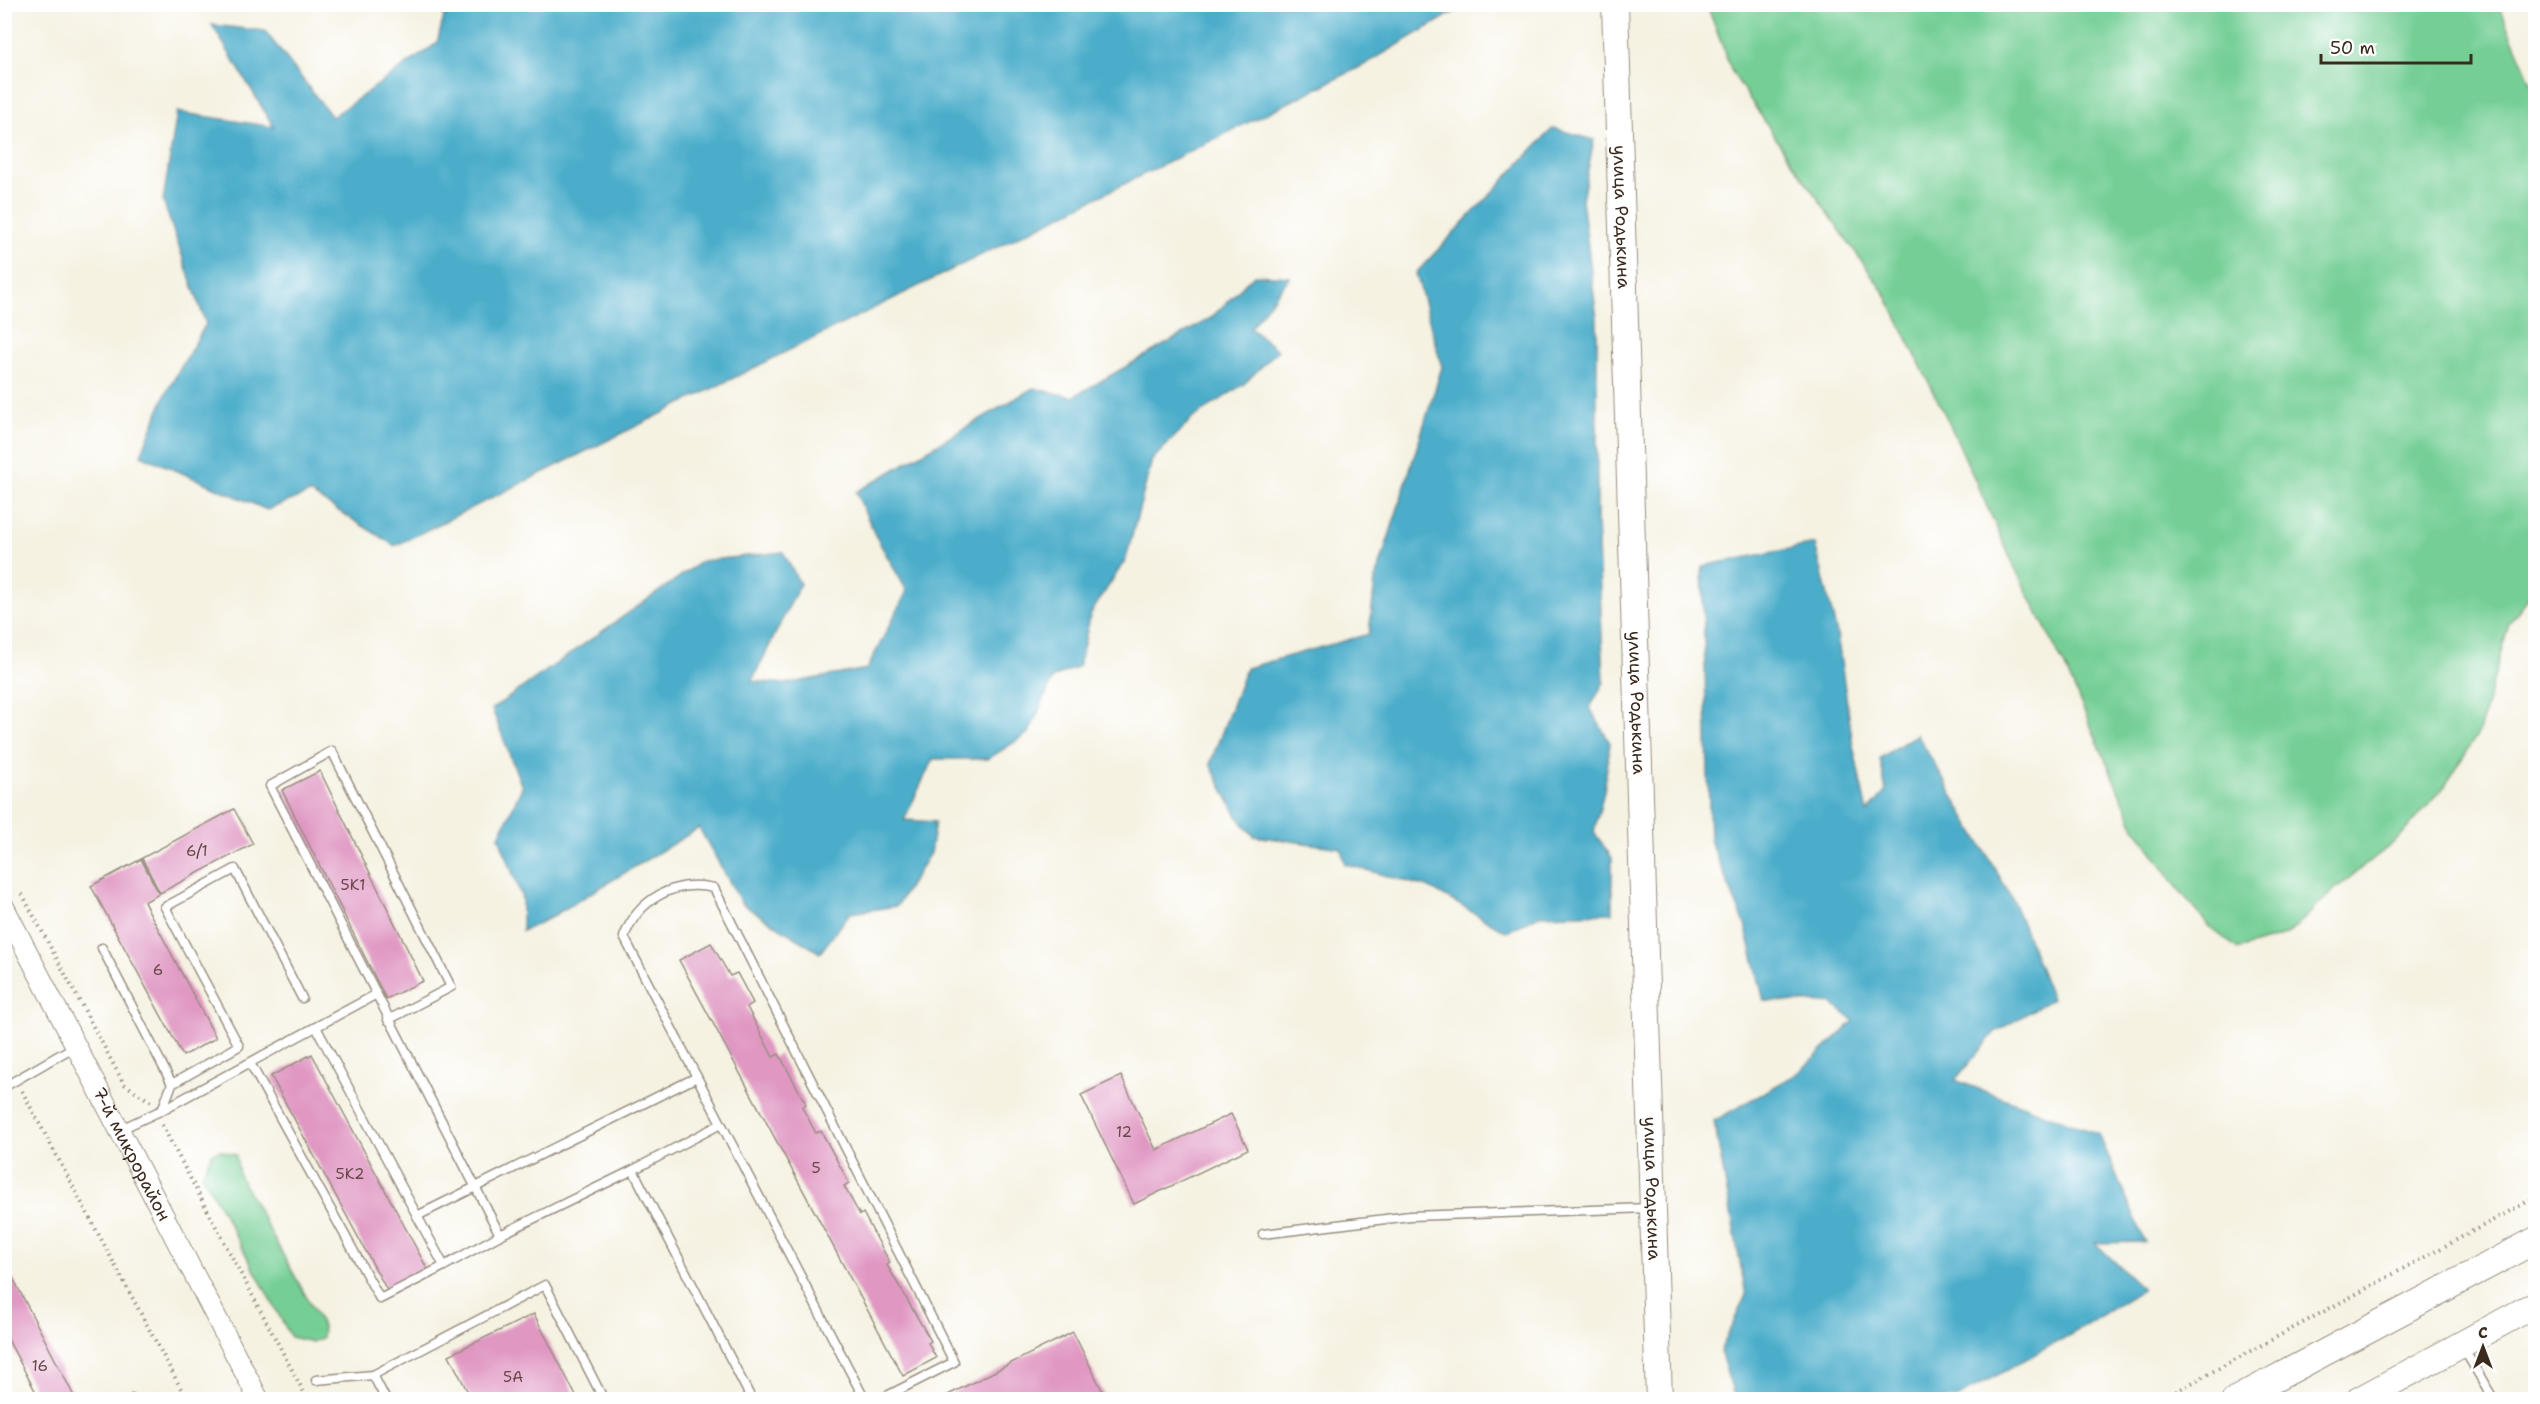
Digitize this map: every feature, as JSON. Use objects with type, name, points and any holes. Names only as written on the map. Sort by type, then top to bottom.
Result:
[{"type":"main road","name":"улица Родькина","points":[[1615,4],[1659,1400]]},
{"type":"main road","points":[[2235,1400],[2535,1240]]},
{"type":"main road","points":[[2359,1400],[2535,1304]]},
{"type":"street","name":"7-й микрорайон","points":[[4,907],[77,1044],[259,1400]]},
{"type":"lane","points":[[388,1020],[451,987],[332,751],[270,786],[375,995],[388,1020],[500,1235]]},
{"type":"lane","points":[[162,1110],[172,1084],[239,1046],[165,907],[236,869],[302,998]]},
{"type":"lane","points":[[865,1400],[624,937],[630,921],[640,908],[660,894],[696,884],[714,888],[954,1362],[879,1400]]},
{"type":"lane","points":[[102,948],[172,1084]]},
{"type":"lane","points":[[121,1130],[375,995]]},
{"type":"lane","points":[[316,1027],[444,1266]]},
{"type":"lane","points":[[4,1087],[77,1044]]},
{"type":"lane","points":[[250,1063],[380,1299],[500,1235],[722,1125]]},
{"type":"lane","points":[[417,1216],[696,1077]]},
{"type":"lane","points":[[633,1170],[752,1400]]},
{"type":"lane","points":[[1263,1234],[1410,1216],[1653,1208]]},
{"type":"lane","points":[[316,1380],[373,1375],[545,1286],[604,1400]]},
{"type":"lane","points":[[2462,1345],[2494,1400]]},
{"type":"lane","points":[[373,1375],[386,1400]]},
{"type":"path","points":[[22,894],[124,1084],[162,1110],[162,1124],[308,1400]]},
{"type":"path","points":[[4,1058],[187,1400]]},
{"type":"path","points":[[2160,1400],[2535,1197]]},
{"type":"path","points":[[2524,1400],[2535,1393]]},
{"type":"green space","points":[[1707,5],[2498,5],[2535,92],[2535,589],[2509,623],[2479,732],[2445,786],[2397,840],[2334,890],[2288,934],[2238,949],[2210,927],[2177,887],[2134,826],[2065,667],[2014,566],[1951,427],[1885,294],[1787,155],[1732,72]]},
{"type":"green space","points":[[220,1150],[236,1155],[239,1175],[323,1327],[322,1338],[312,1342],[291,1337],[202,1174],[212,1153]]},
{"type":"water","points":[[447,4],[1466,5],[1364,65],[395,546],[310,493],[267,510],[141,455],[165,395],[206,324],[163,201],[177,112],[274,127],[212,25],[265,31],[332,117],[437,43]]},
{"type":"water","points":[[1553,128],[1594,140],[1582,199],[1597,319],[1597,522],[1604,682],[1590,708],[1610,743],[1604,791],[1594,832],[1612,858],[1612,913],[1539,915],[1507,932],[1430,888],[1345,864],[1341,848],[1254,836],[1237,816],[1210,764],[1246,668],[1369,634],[1375,581],[1442,367],[1416,273]]},
{"type":"water","points":[[1254,275],[1290,277],[1250,328],[1278,350],[1244,384],[1193,418],[1152,460],[1126,559],[1091,613],[1079,666],[1053,678],[1029,733],[988,759],[933,759],[904,820],[935,822],[930,853],[897,906],[850,913],[820,953],[742,904],[699,828],[548,919],[522,931],[522,898],[499,837],[522,787],[492,709],[702,561],[783,552],[800,584],[752,681],[785,684],[867,669],[907,591],[875,535],[856,492],[1033,388],[1073,397],[1211,318]]},
{"type":"water","points":[[1815,544],[1837,634],[1853,745],[1867,813],[1886,791],[1880,758],[1917,734],[2012,898],[2052,999],[1995,1032],[1955,1080],[2099,1134],[2145,1242],[2095,1243],[2143,1289],[2075,1332],[1954,1399],[1735,1399],[1720,1351],[1746,1295],[1714,1121],[1797,1074],[1854,1021],[1831,1003],[1764,1001],[1745,924],[1710,841],[1702,566]]},
{"type":"building","points":[[320,771],[423,981],[386,999],[282,790]]},
{"type":"building","points":[[234,809],[253,844],[160,893],[142,858]]},
{"type":"building","points":[[141,859],[159,894],[144,902],[216,1038],[183,1056],[91,886]]},
{"type":"building","points":[[711,943],[730,976],[737,973],[753,1003],[747,1007],[773,1057],[779,1054],[806,1104],[802,1107],[816,1133],[821,1131],[849,1183],[844,1186],[860,1215],[863,1213],[890,1263],[887,1265],[931,1341],[928,1343],[936,1358],[903,1376],[679,960]]},
{"type":"building","points":[[312,1054],[429,1272],[389,1294],[271,1076]]},
{"type":"building","points":[[1121,1076],[1156,1150],[1231,1114],[1248,1149],[1134,1204],[1081,1095]]},
{"type":"building","points":[[13,1278],[76,1400],[40,1400],[4,1332],[4,1283]]},
{"type":"building","points":[[534,1314],[578,1400],[472,1400],[449,1355]]},
{"type":"building","points":[[1073,1332],[1107,1400],[938,1400]]}]
